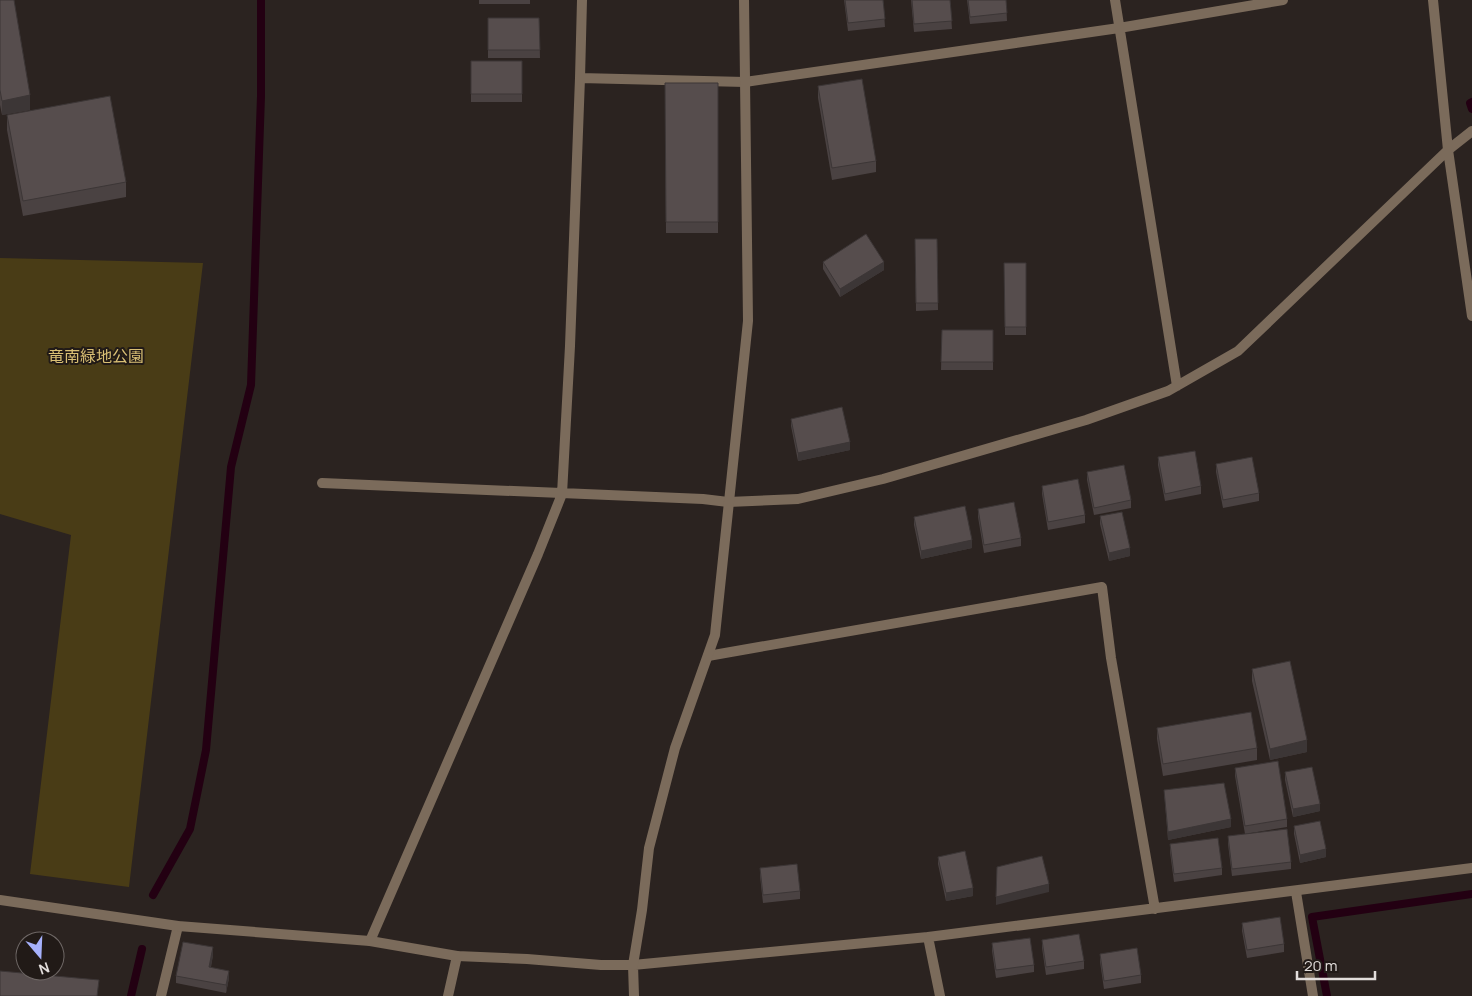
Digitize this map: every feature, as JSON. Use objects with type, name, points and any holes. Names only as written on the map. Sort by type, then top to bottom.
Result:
[{"type":"street","points":[[370,941],[538,554],[562,494],[570,346],[582,0]]},
{"type":"street","points":[[634,996],[633,965],[649,848],[675,748],[715,635],[748,321],[744,0]]},
{"type":"street","points":[[1115,0],[1177,386]]},
{"type":"street","points":[[580,78],[745,82],[1119,28],[1283,0]]},
{"type":"street","points":[[1433,0],[1448,150],[1472,316]]},
{"type":"street","points":[[322,483],[703,499],[728,502],[798,499],[883,479],[1086,420],[1168,391],[1238,351],[1448,150],[1472,130]]},
{"type":"street","points":[[708,656],[1102,587],[1111,658],[1155,909]]},
{"type":"street","points":[[0,900],[178,926],[370,941],[457,956],[601,965],[633,965],[928,937],[1296,892],[1472,868]]},
{"type":"street","points":[[1296,892],[1313,996]]},
{"type":"street","points":[[161,996],[178,926]]},
{"type":"street","points":[[928,937],[940,996]]},
{"type":"street","points":[[448,996],[457,956]]},
{"type":"green space","name":"竜南緑地公園","points":[[0,258],[203,263],[129,887],[30,874],[71,535],[0,514]]},
{"type":"building","points":[[0,0],[14,0],[30,95],[2,101],[0,90]]},
{"type":"building","points":[[845,0],[883,0],[885,19],[848,23]]},
{"type":"building","points":[[912,0],[950,0],[952,21],[914,24]]},
{"type":"building","points":[[968,0],[1006,0],[1007,13],[970,17]]},
{"type":"building","points":[[488,18],[539,18],[540,50],[488,50]]},
{"type":"building","points":[[471,61],[522,61],[522,94],[471,94]]},
{"type":"building","points":[[862,79],[876,161],[832,168],[818,86]]},
{"type":"building","points":[[665,83],[718,83],[718,222],[666,222]]},
{"type":"building","points":[[110,96],[126,182],[23,201],[7,115]]},
{"type":"building","points":[[866,234],[884,262],[840,289],[823,262]]},
{"type":"building","points":[[915,239],[937,239],[938,303],[916,303]]},
{"type":"building","points":[[1004,263],[1026,263],[1026,327],[1005,327]]},
{"type":"building","points":[[942,330],[993,330],[993,362],[941,362]]},
{"type":"building","points":[[842,407],[850,442],[798,453],[791,419]]},
{"type":"building","points":[[1195,451],[1201,486],[1165,494],[1158,457]]},
{"type":"building","points":[[1252,457],[1259,493],[1223,500],[1216,464]]},
{"type":"building","points":[[1124,465],[1131,500],[1094,508],[1087,472]]},
{"type":"building","points":[[1078,479],[1085,515],[1048,522],[1042,486]]},
{"type":"building","points":[[1014,502],[1021,538],[984,545],[978,509]]},
{"type":"building","points":[[965,506],[972,540],[921,551],[914,517]]},
{"type":"building","points":[[1122,512],[1130,548],[1109,553],[1100,516]]},
{"type":"building","points":[[1290,661],[1307,740],[1270,749],[1252,669]]},
{"type":"building","points":[[1251,712],[1257,748],[1163,764],[1157,728]]},
{"type":"building","points":[[1278,761],[1287,819],[1245,826],[1235,768]]},
{"type":"building","points":[[1312,767],[1320,804],[1293,809],[1285,772]]},
{"type":"building","points":[[1224,783],[1231,819],[1168,832],[1164,790]]},
{"type":"building","points":[[1320,821],[1326,849],[1300,855],[1294,826]]},
{"type":"building","points":[[1287,829],[1291,862],[1232,869],[1228,836]]},
{"type":"building","points":[[1218,838],[1222,868],[1174,874],[1170,844]]},
{"type":"building","points":[[965,851],[973,888],[946,893],[938,857]]},
{"type":"building","points":[[1042,856],[1049,884],[996,897],[997,867]]},
{"type":"building","points":[[797,864],[800,891],[763,895],[760,868]]},
{"type":"building","points":[[1280,917],[1284,944],[1247,950],[1242,923]]},
{"type":"building","points":[[1079,934],[1084,961],[1046,967],[1042,940]]},
{"type":"building","points":[[1030,938],[1034,965],[996,970],[992,943]]},
{"type":"building","points":[[183,942],[213,947],[209,967],[229,971],[226,985],[176,976]]},
{"type":"building","points":[[1137,948],[1141,975],[1104,981],[1100,954]]},
{"type":"building","points":[[0,971],[15,972],[15,981],[65,981],[65,977],[99,980],[97,996],[0,996]]},
{"type":"waterway","points":[[153,895],[190,829],[206,750],[231,467],[251,385],[261,96],[261,0]]},
{"type":"waterway","points":[[1472,102],[1470,103],[1472,109]]},
{"type":"waterway","points":[[1327,996],[1312,917],[1472,894]]},
{"type":"waterway","points":[[131,996],[142,949]]}]
